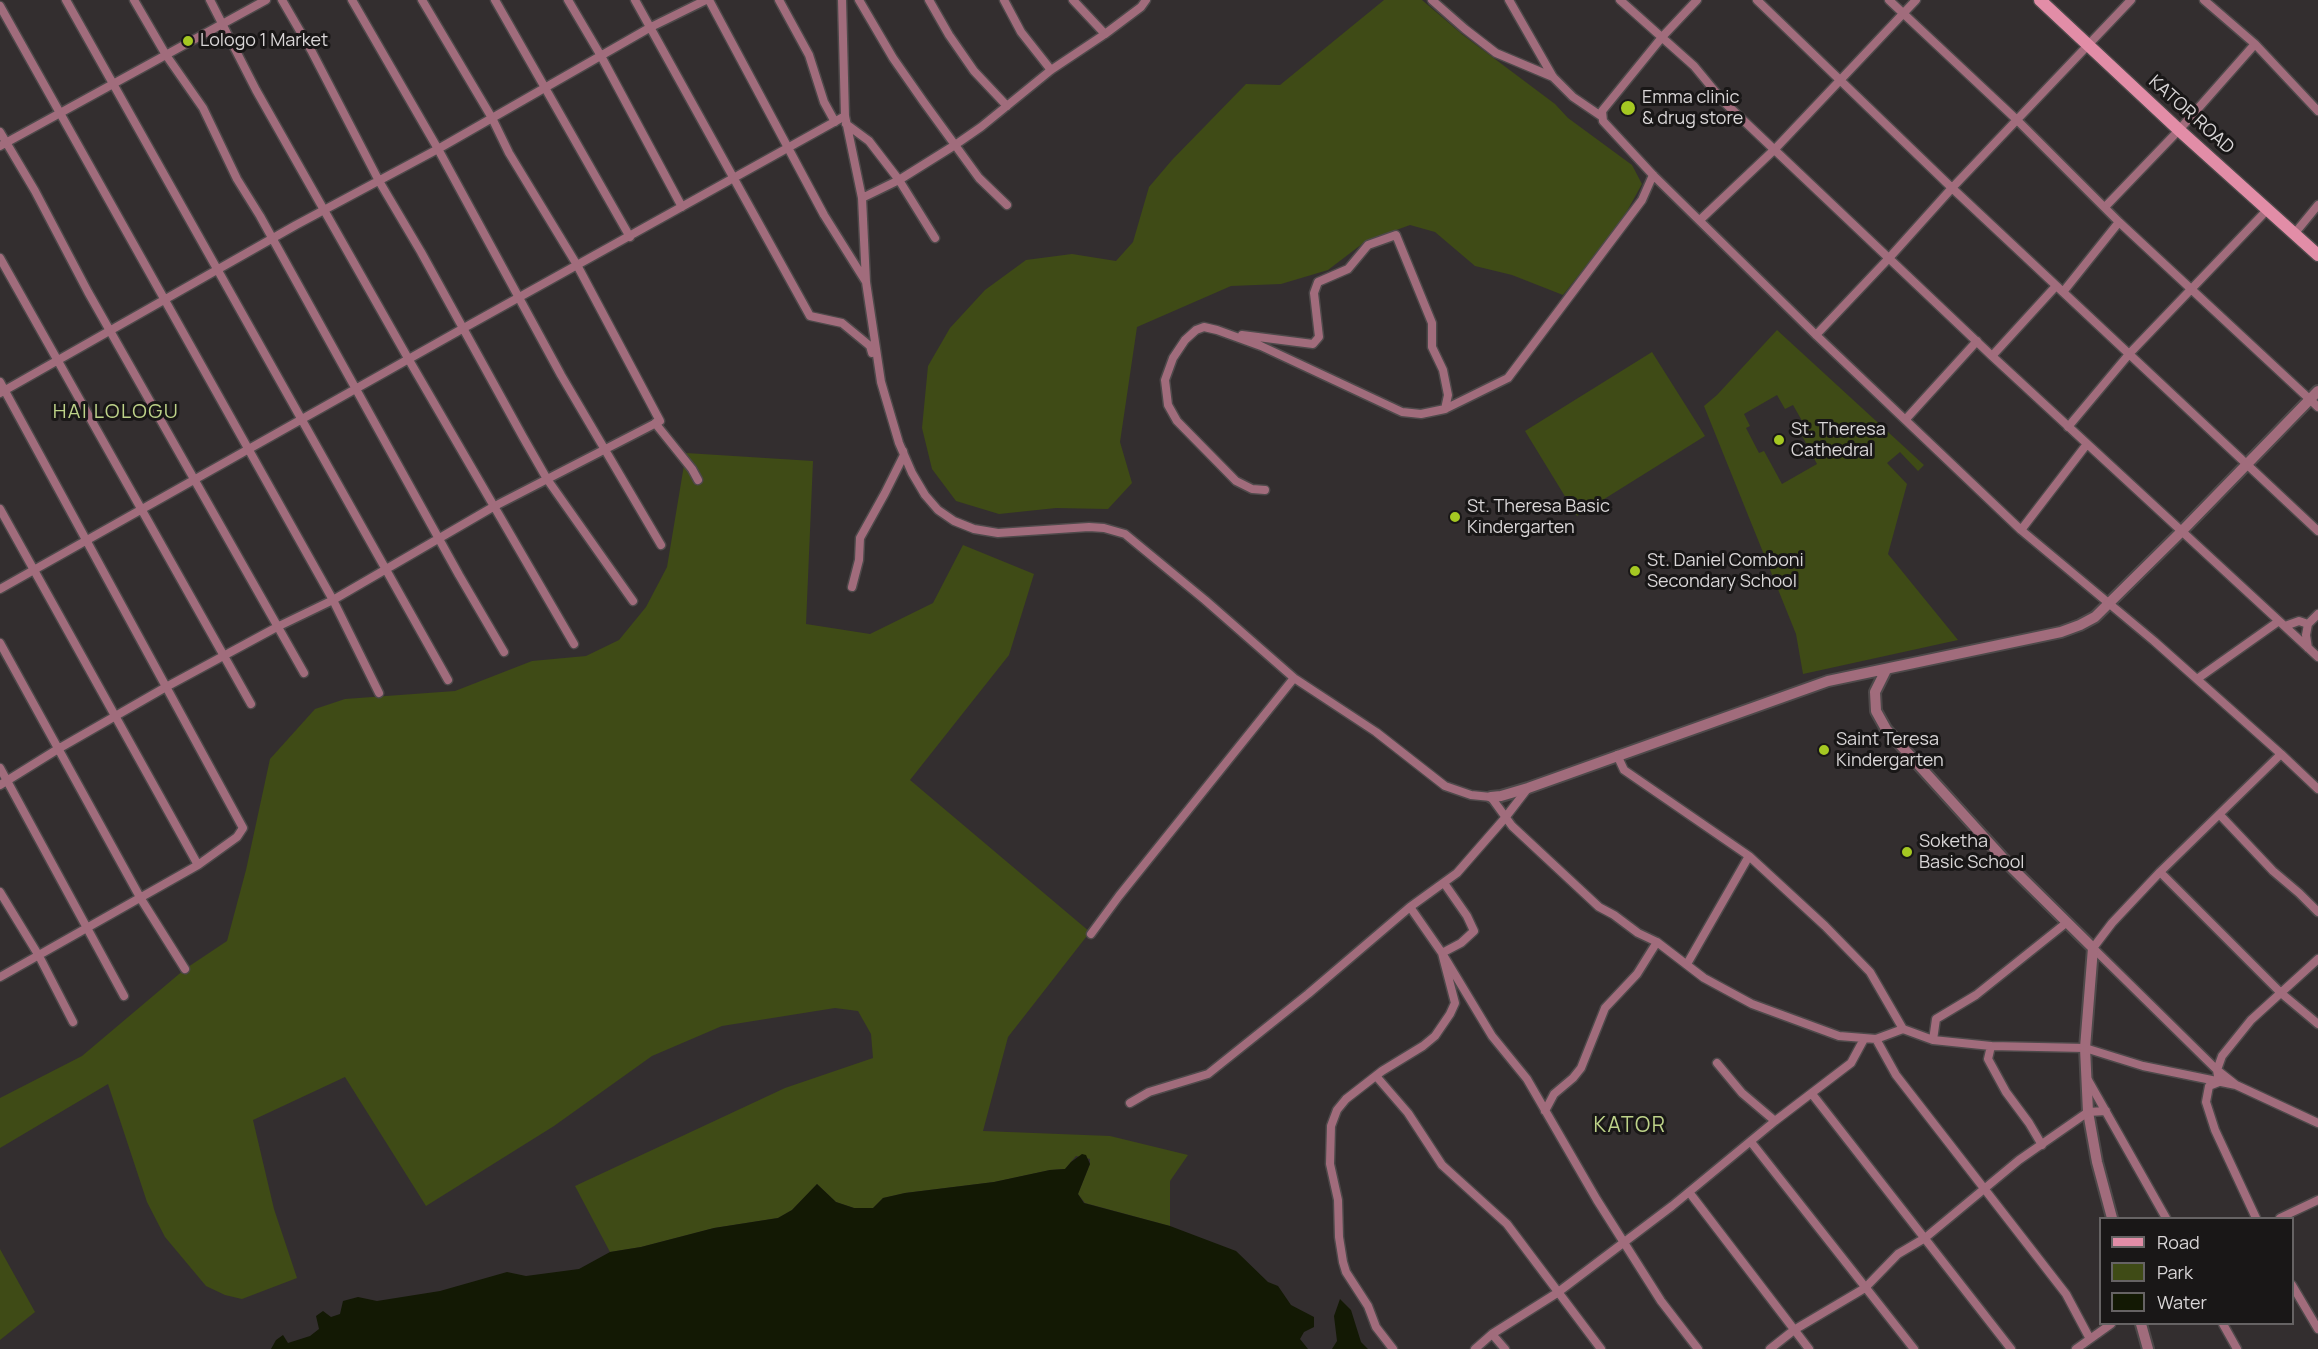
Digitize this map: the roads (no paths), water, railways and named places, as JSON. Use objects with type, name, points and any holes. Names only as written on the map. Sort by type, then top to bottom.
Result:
[{"type":"main road","name":"KATOR ROAD","points":[[2040,0],[2179,130],[2318,255]]},
{"type":"street","points":[[66,0],[448,680]]},
{"type":"street","points":[[134,0],[166,55],[203,108],[237,179],[260,216],[438,538],[504,652]]},
{"type":"street","points":[[210,0],[256,90],[493,507],[574,644]]},
{"type":"street","points":[[3,144],[266,0]]},
{"type":"street","points":[[282,0],[311,50],[379,181],[431,269],[462,329],[547,479],[633,601]]},
{"type":"street","points":[[352,0],[603,448],[662,545]]},
{"type":"street","points":[[4,783],[166,687],[277,627],[333,600],[493,507],[603,448],[660,421],[577,265],[514,162],[492,118],[422,0]]},
{"type":"street","points":[[495,0],[630,237]]},
{"type":"street","points":[[568,0],[601,56],[682,207]]},
{"type":"street","points":[[635,0],[736,178],[810,316],[842,323],[870,346],[904,455],[860,538],[859,560],[852,587]]},
{"type":"street","points":[[0,978],[198,865],[237,837],[243,828],[1,388],[58,360],[438,150],[651,27],[708,0],[824,215],[866,282]]},
{"type":"street","points":[[779,0],[809,55],[824,102],[835,122]]},
{"type":"street","points":[[842,0],[846,120],[862,198],[866,282],[881,382],[904,455],[925,495],[938,510],[954,521],[974,529],[998,533],[1089,527],[1104,528],[1125,534],[1294,678],[1376,732],[1445,786],[1471,795],[1491,797],[1528,788],[1828,681],[2061,632],[2080,625],[2095,617],[2315,399],[2119,222],[2017,120],[1889,0]]},
{"type":"street","points":[[859,0],[893,58],[955,146],[979,178],[1007,205]]},
{"type":"street","points":[[929,0],[949,35],[974,71],[1007,106]]},
{"type":"street","points":[[1004,0],[1021,32],[1051,70]]},
{"type":"street","points":[[1073,0],[1105,34]]},
{"type":"street","points":[[862,198],[899,180],[955,146],[1051,70],[1141,7],[1146,0]]},
{"type":"street","points":[[1432,0],[1496,53],[1553,77]]},
{"type":"street","points":[[1509,0],[1553,77],[1573,97],[1601,116],[1603,121],[1653,175],[1701,219],[1816,335],[2021,530],[2197,679],[2318,789]]},
{"type":"street","points":[[1620,0],[1629,10],[1663,36],[1694,66],[1723,101],[1992,356],[2318,657]]},
{"type":"street","points":[[1601,116],[1602,111],[1663,36],[1697,0]]},
{"type":"street","points":[[1757,0],[1840,82],[2318,531]]},
{"type":"street","points":[[1701,219],[1775,149],[1916,0]]},
{"type":"street","points":[[1816,335],[2131,0]]},
{"type":"street","points":[[2204,0],[2255,44],[2318,111]]},
{"type":"street","points":[[0,6],[333,600],[379,693]]},
{"type":"street","points":[[2105,207],[2179,130],[2255,44]]},
{"type":"street","points":[[0,589],[788,148],[835,122],[846,120]]},
{"type":"street","points":[[846,120],[869,141],[899,180],[935,238]]},
{"type":"street","points":[[0,132],[3,144],[35,191],[88,292],[304,673]]},
{"type":"street","points":[[1265,490],[1252,489],[1236,481],[1177,422],[1168,405],[1165,380],[1173,358],[1185,340],[1196,330],[1204,327],[1261,346],[1402,412],[1421,414],[1445,409],[1508,378],[1642,200],[1653,175]]},
{"type":"street","points":[[2295,233],[2318,205]]},
{"type":"street","points":[[2068,427],[2130,352],[2268,209]]},
{"type":"street","points":[[1992,356],[2059,289],[2119,222]]},
{"type":"street","points":[[1226,333],[1313,344],[1319,337],[1314,293],[1318,282],[1348,269],[1368,245],[1396,235],[1432,323],[1432,346],[1443,370],[1448,395],[1445,409]]},
{"type":"street","points":[[0,258],[251,704]]},
{"type":"street","points":[[1906,419],[1977,341]]},
{"type":"street","points":[[655,423],[692,469],[698,480]]},
{"type":"street","points":[[2021,530],[2087,444]]},
{"type":"street","points":[[0,509],[198,865]]},
{"type":"street","points":[[2308,648],[2306,635],[2308,624],[2318,614]]},
{"type":"street","points":[[2197,679],[2282,624],[2299,621],[2308,624]]},
{"type":"street","points":[[0,643],[141,899],[185,969]]},
{"type":"street","points":[[1886,670],[1875,692],[1876,711],[1886,729],[2012,868],[2217,1070],[2236,1085],[2318,1123]]},
{"type":"street","points":[[1091,934],[1294,678]]},
{"type":"street","points":[[2112,1217],[2097,1162],[2088,1112],[2085,1048],[2093,948],[2112,923],[2160,872],[2281,754]]},
{"type":"street","points":[[1617,755],[1624,770],[1749,856],[1826,926],[1870,972],[1903,1029],[1933,1040],[1991,1046],[2085,1048],[2143,1066],[2236,1085]]},
{"type":"street","points":[[0,768],[4,783],[88,927],[124,996]]},
{"type":"street","points":[[1130,1103],[1149,1092],[1208,1074],[1308,994],[1410,907],[1457,873],[1528,788]]},
{"type":"street","points":[[1491,797],[1505,818],[1599,907],[1638,933],[1657,942],[1704,978],[1752,1004],[1839,1036],[1876,1040],[1903,1029]]},
{"type":"street","points":[[2220,815],[2273,871],[2318,912]]},
{"type":"street","points":[[1688,964],[1749,856]]},
{"type":"street","points":[[2160,872],[2281,993],[2318,1024]]},
{"type":"street","points":[[1442,953],[1461,943],[1474,931],[1467,916],[1444,883]]},
{"type":"street","points":[[0,892],[39,956],[73,1022]]},
{"type":"street","points":[[1410,907],[1442,953],[1492,1036],[1527,1079],[1597,1200],[1661,1301],[1698,1349]]},
{"type":"street","points":[[1933,1040],[1936,1019],[1976,995],[2066,923]]},
{"type":"street","points":[[1545,1111],[1554,1094],[1581,1068],[1605,1008],[1637,974],[1657,942]]},
{"type":"street","points":[[1394,1349],[1376,1327],[1368,1305],[1344,1267],[1339,1237],[1338,1200],[1330,1164],[1331,1126],[1337,1110],[1355,1090],[1406,1058],[1443,1027],[1455,1003],[1442,953]]},
{"type":"street","points":[[2219,1082],[2217,1070],[2222,1056],[2245,1027],[2318,959]]},
{"type":"street","points":[[1475,1349],[1492,1334],[1557,1293],[1851,1063],[1864,1039]]},
{"type":"street","points":[[1876,1040],[1896,1075],[2066,1294],[2090,1339]]},
{"type":"street","points":[[1991,1046],[1988,1059],[2006,1092],[2042,1144]]},
{"type":"street","points":[[1716,1063],[1742,1093],[1775,1121]]},
{"type":"street","points":[[1376,1076],[1408,1113],[1442,1165],[1507,1224],[1601,1349]]},
{"type":"street","points":[[2088,1080],[2165,1217]]},
{"type":"street","points":[[2219,1082],[2209,1086],[2206,1102],[2219,1140],[2256,1217]]},
{"type":"street","points":[[1812,1094],[2011,1349]]},
{"type":"street","points":[[1770,1349],[1794,1330],[1865,1288],[1898,1254],[1925,1238],[1985,1187],[2042,1144],[2088,1112],[2106,1111]]},
{"type":"street","points":[[1751,1142],[1914,1349]]},
{"type":"street","points":[[1689,1192],[1809,1349]]},
{"type":"street","points":[[2282,1217],[2318,1200]]},
{"type":"street","points":[[2294,1288],[2318,1329]]},
{"type":"street","points":[[2076,1349],[2108,1325]]},
{"type":"street","points":[[2142,1325],[2148,1349]]},
{"type":"street","points":[[2224,1325],[2237,1349]]},
{"type":"street","points":[[1492,1334],[1505,1349]]},
{"type":"water","points":[[1082,1154],[1086,1155],[1090,1164],[1078,1194],[1084,1203],[1170,1226],[1236,1251],[1268,1282],[1278,1286],[1291,1305],[1314,1317],[1314,1327],[1304,1332],[1300,1339],[1308,1349],[271,1349],[276,1340],[283,1335],[288,1343],[310,1336],[319,1329],[316,1316],[323,1311],[331,1317],[340,1314],[343,1301],[358,1297],[377,1301],[440,1291],[507,1272],[526,1276],[579,1269],[610,1252],[641,1247],[714,1228],[778,1218],[792,1210],[817,1184],[836,1202],[854,1208],[873,1208],[883,1198],[905,1193],[994,1182],[1065,1169]]},
{"type":"water","points":[[1340,1299],[1351,1310],[1361,1342],[1368,1349],[1332,1349],[1337,1341],[1334,1316]]},
{"type":"place","name":"Lologo 1 Market","points":[[188,41]]},
{"type":"place","name":"Emma clinic & drug store","points":[[1628,108]]},
{"type":"place","name":"St. Theresa Cathedral","points":[[1779,440]]},
{"type":"place","name":"St. Theresa Basic Kindergarten","points":[[1455,517]]},
{"type":"place","name":"St. Daniel Comboni Secondary School","points":[[1635,571]]},
{"type":"place","name":"Saint Teresa Kindergarten","points":[[1824,750]]},
{"type":"place","name":"Soketha Basic School","points":[[1907,852]]},
{"type":"district","name":"HAI LOLOGU","points":[[116,412]]},
{"type":"district","name":"KATOR","points":[[1630,1126]]}]
